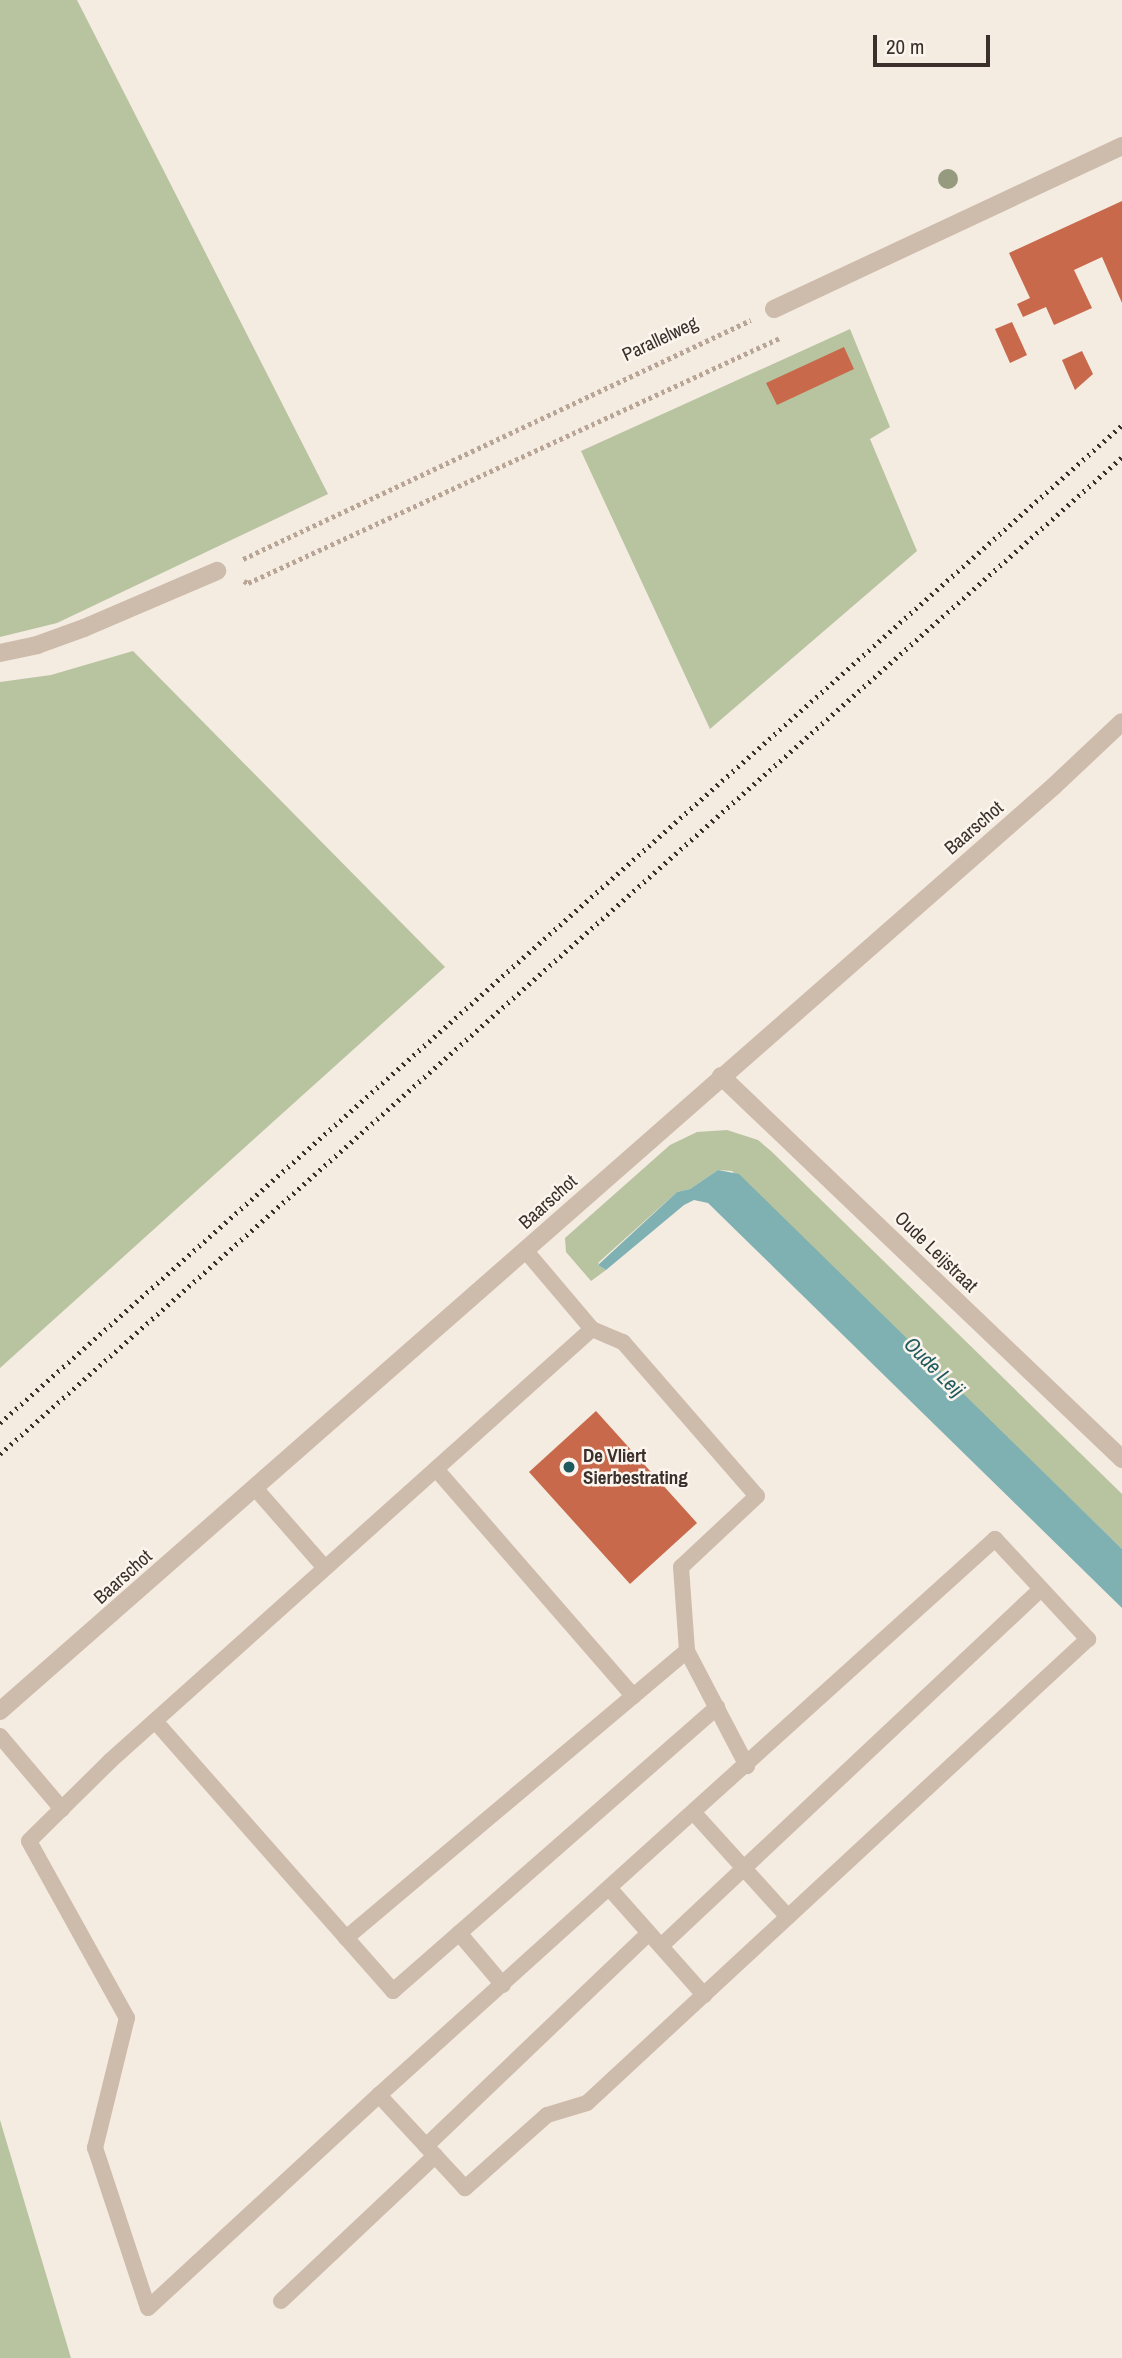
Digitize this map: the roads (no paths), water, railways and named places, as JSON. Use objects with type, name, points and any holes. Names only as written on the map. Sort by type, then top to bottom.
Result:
[{"type":"street","points":[[774,309],[1122,146]]},
{"type":"street","points":[[0,653],[37,645],[84,628],[217,572]]},
{"type":"street","name":"Baarschot","points":[[0,1711],[1054,786],[1122,722]]},
{"type":"street","name":"Oude Leijstraat","points":[[721,1076],[1122,1458]]},
{"type":"lane","points":[[525,1250],[592,1329],[623,1342],[757,1496],[681,1567],[687,1651],[747,1766]]},
{"type":"lane","points":[[379,2095],[465,2188],[547,2116],[587,2103],[1088,1639],[995,1539],[747,1766],[379,2095],[148,2308],[96,2148],[127,2018],[29,1841],[155,1721],[592,1329]]},
{"type":"lane","points":[[436,1469],[634,1696]]},
{"type":"lane","points":[[255,1488],[325,1568]]},
{"type":"lane","points":[[661,1946],[1041,1589]]},
{"type":"lane","points":[[346,1938],[687,1651]]},
{"type":"lane","points":[[155,1721],[393,1991],[717,1707]]},
{"type":"lane","points":[[0,1736],[62,1808]]},
{"type":"lane","points":[[694,1813],[788,1917]]},
{"type":"lane","points":[[610,1889],[704,1995]]},
{"type":"lane","points":[[459,1933],[503,1985]]},
{"type":"lane","points":[[281,2301],[649,1933]]},
{"type":"water","name":"Oude Leij","points":[[718,1170],[739,1174],[1122,1549],[1122,1608],[708,1203],[694,1200],[684,1205],[606,1270],[598,1265],[677,1192],[690,1189]]},
{"type":"railway","points":[[0,1423],[1122,425]]},
{"type":"railway","points":[[0,1454],[1122,457]]},
{"type":"place","name":"De Vliert Sierbestrating","points":[[569,1467]]}]
